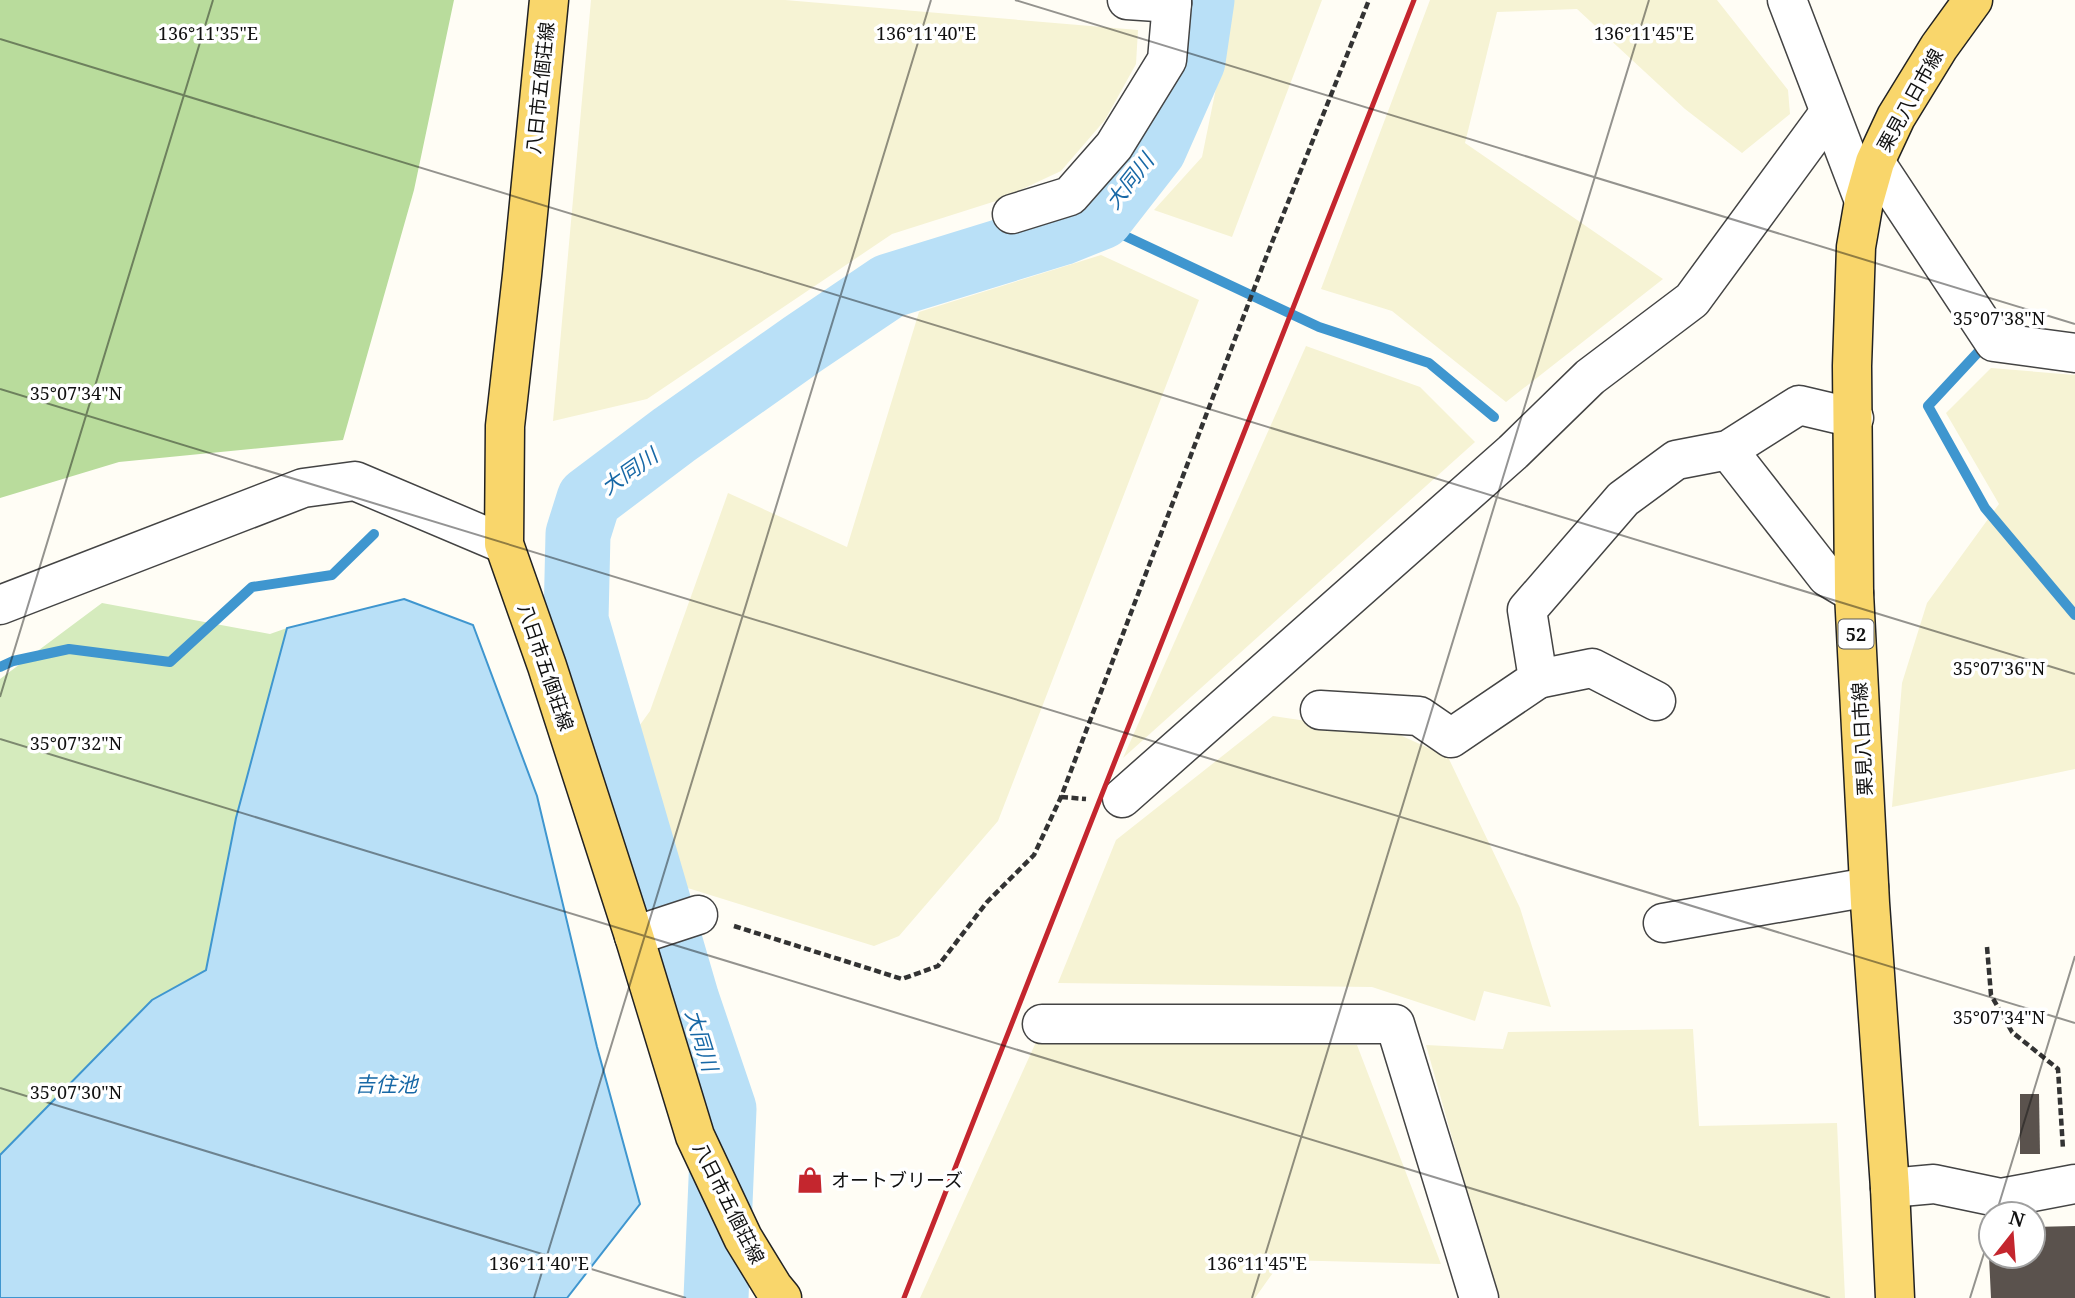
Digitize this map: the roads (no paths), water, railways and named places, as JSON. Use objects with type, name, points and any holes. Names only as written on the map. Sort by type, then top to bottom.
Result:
[{"type":"main road","name":"八日市五個荘線","points":[[549,0],[505,426],[503,544],[547,666],[695,1136],[743,1238],[774,1294]]},
{"type":"main road","name":"栗見八日市線","points":[[1895,1298],[1854,593],[1852,366],[1856,247],[1864,201],[1875,162],[1896,117],[1939,47],[1973,0]]},
{"type":"street","points":[[1012,214],[1070,196],[1114,146],[1167,60],[1172,2],[1127,0]]},
{"type":"street","points":[[1787,0],[1864,201]]},
{"type":"street","points":[[1122,798],[1513,452],[1590,377],[1692,300],[1829,113]]},
{"type":"street","points":[[1875,162],[1994,342],[2075,353]]},
{"type":"street","points":[[1538,679],[1527,610],[1623,499],[1676,460],[1728,450],[1799,405],[1854,418]]},
{"type":"street","points":[[1728,450],[1827,577],[1854,593]]},
{"type":"street","points":[[0,605],[303,488],[355,481],[503,544]]},
{"type":"street","points":[[1320,710],[1419,716],[1451,738],[1538,679],[1592,668],[1656,701]]},
{"type":"street","points":[[1664,923],[1869,887]]},
{"type":"street","points":[[634,936],[698,915]]},
{"type":"street","points":[[1042,1024],[1395,1024],[1479,1298]]},
{"type":"street","points":[[1890,1188],[1934,1184],[2001,1198],[2070,1186]]},
{"type":"water","name":"吉住池","points":[[404,599],[473,625],[537,796],[597,1047],[640,1204],[567,1298],[0,1298],[0,1155],[152,1000],[206,970],[236,818],[287,628]]},
{"type":"waterway","name":"大同川","points":[[716,1298],[724,1109],[687,1000],[576,620],[578,534],[589,499],[674,435],[889,286],[1061,233],[1101,217],[1154,149],[1193,61],[1202,0]]},
{"type":"waterway","points":[[1101,217],[1123,235],[1319,327],[1429,363],[1494,417]]},
{"type":"waterway","points":[[1982,348],[1928,406],[1985,508],[2075,615]]},
{"type":"waterway","points":[[0,667],[13,661],[69,649],[170,662],[252,587],[332,575],[374,534]]},
{"type":"railway","points":[[904,1298],[1414,0]]},
{"type":"place","name":"オートブリーズ","points":[[810,1180]]}]
